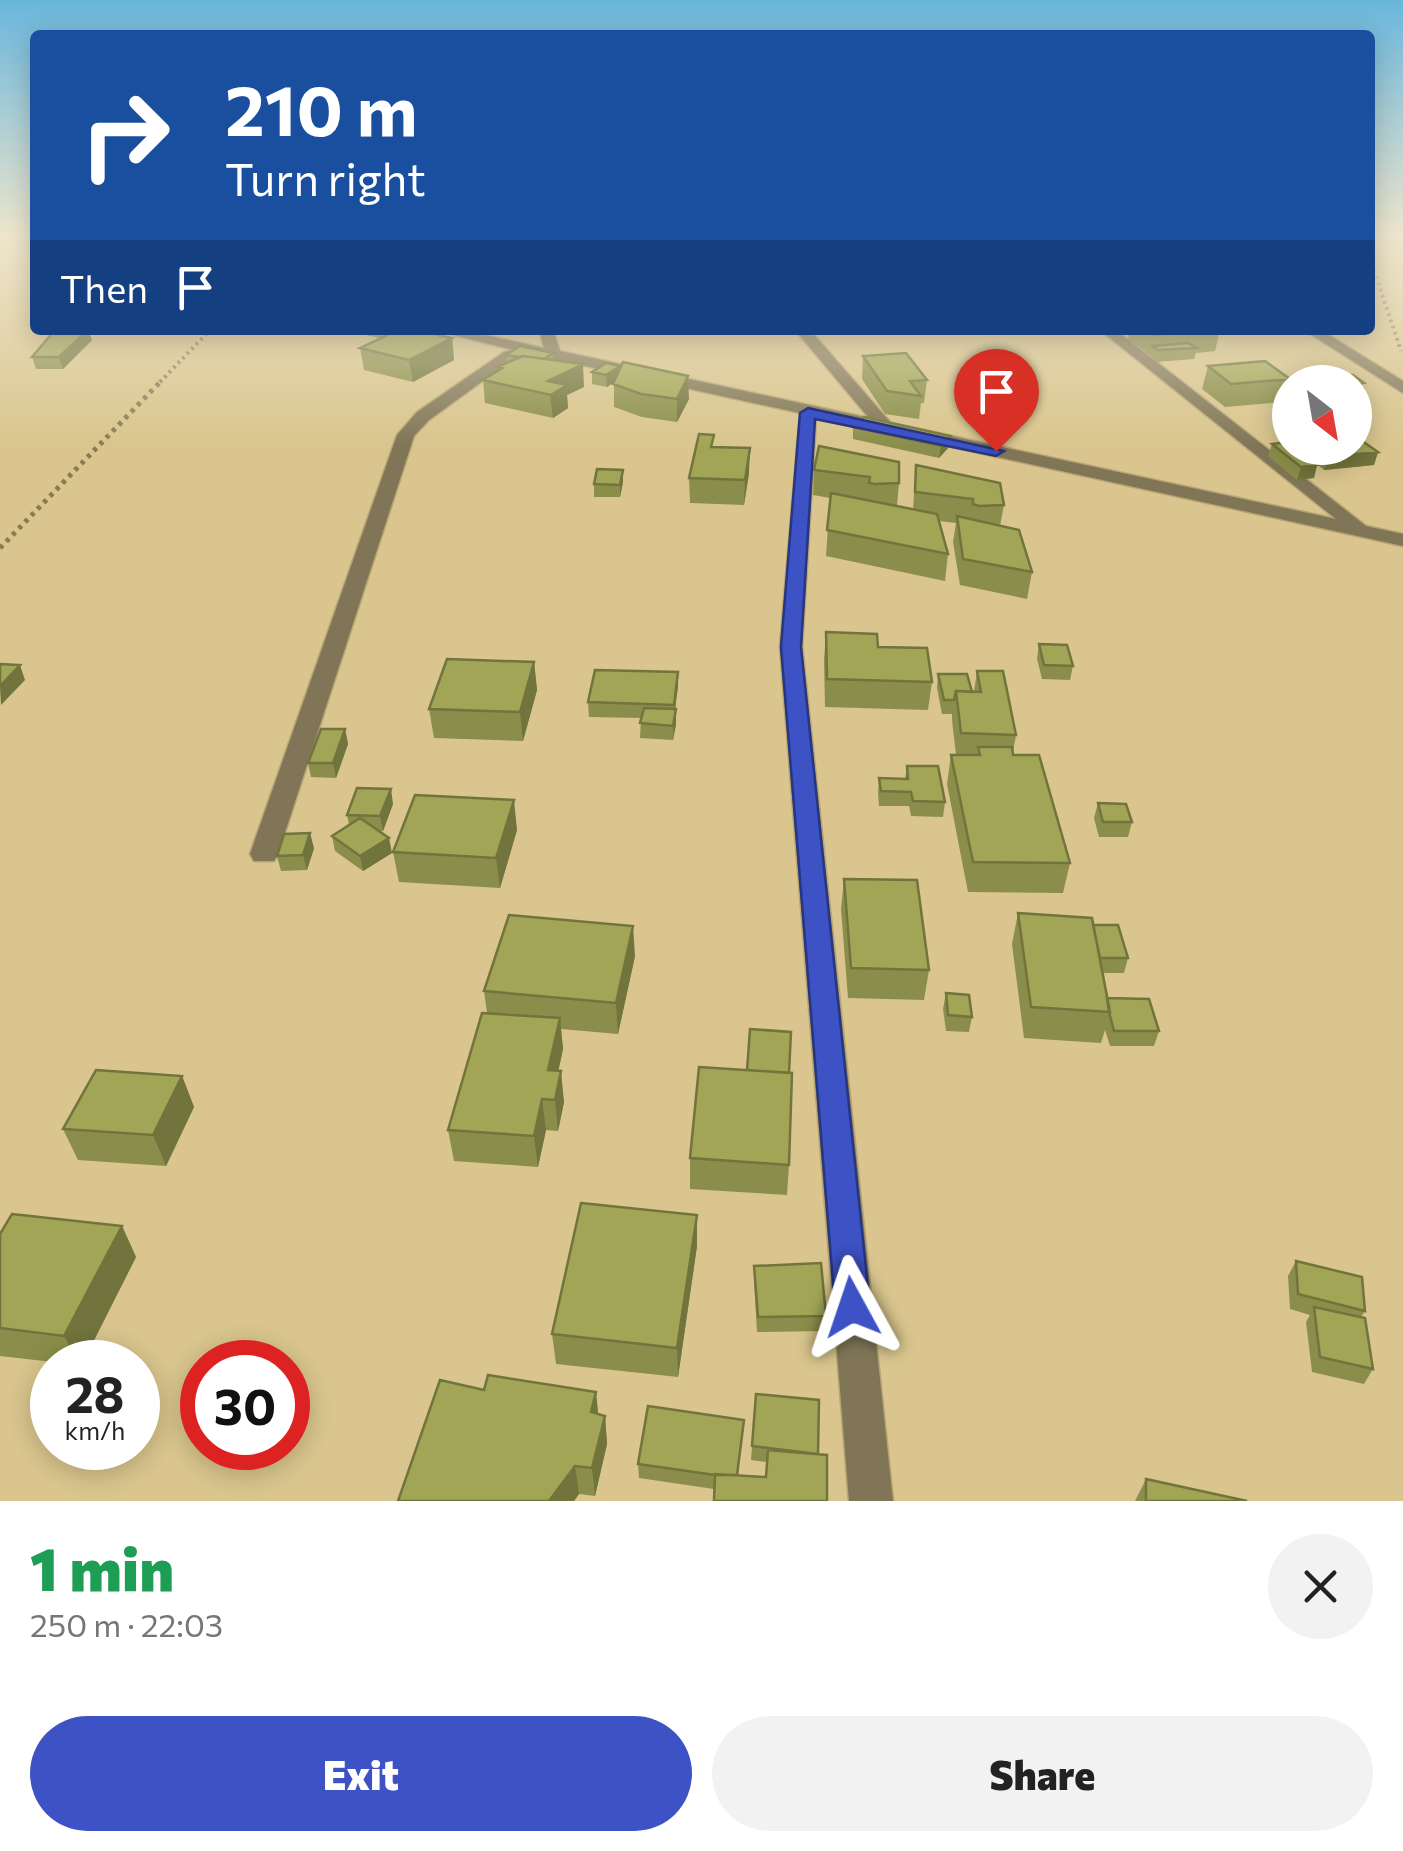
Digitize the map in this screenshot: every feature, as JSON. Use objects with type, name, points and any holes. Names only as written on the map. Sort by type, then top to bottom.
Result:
[{"type":"street","points":[[465,335],[808,413],[1403,540]]},
{"type":"street","points":[[548,335],[553,353]]},
{"type":"street","points":[[806,335],[886,428]]},
{"type":"street","points":[[1113,335],[1360,530]]},
{"type":"street","points":[[1320,335],[1403,388]]},
{"type":"street","points":[[264,854],[406,435],[423,416],[509,355],[553,353]]},
{"type":"street","points":[[808,413],[791,647],[870,1501]]},
{"type":"path","points":[[1386,306],[1403,356]]},
{"type":"path","points":[[0,548],[205,335]]},
{"type":"building","points":[[51,335],[83,335],[59,357],[32,357]]},
{"type":"building","points":[[387,335],[452,338],[409,360],[360,348]]},
{"type":"building","points":[[1188,343],[1197,348],[1158,350],[1153,346]]},
{"type":"building","points":[[520,346],[553,353],[544,359],[506,355]]},
{"type":"building","points":[[906,353],[927,380],[910,381],[921,396],[887,391],[863,356]]},
{"type":"building","points":[[523,356],[583,364],[548,381],[567,385],[551,395],[483,380],[502,368],[497,367]]},
{"type":"building","points":[[1265,361],[1272,366],[1272,381],[1231,384],[1208,366]]},
{"type":"building","points":[[623,362],[688,376],[677,399],[641,394],[613,384]]},
{"type":"building","points":[[606,363],[620,366],[606,375],[592,372]]},
{"type":"building","points":[[864,417],[950,436],[941,446],[853,427]]},
{"type":"building","points":[[699,434],[714,435],[711,447],[750,448],[745,480],[689,478]]},
{"type":"building","points":[[819,446],[899,462],[899,483],[875,484],[869,483],[870,477],[814,470]]},
{"type":"building","points":[[916,465],[1000,483],[1004,505],[979,506],[973,504],[973,499],[915,492]]},
{"type":"building","points":[[597,469],[623,470],[620,485],[594,484]]},
{"type":"building","points":[[831,493],[937,514],[948,554],[827,530]]},
{"type":"building","points":[[957,516],[1019,530],[1032,572],[963,559]]},
{"type":"building","points":[[826,632],[877,634],[878,647],[927,648],[932,682],[827,679]]},
{"type":"building","points":[[1039,644],[1067,645],[1073,666],[1044,665]]},
{"type":"building","points":[[447,659],[534,662],[520,712],[429,709]]},
{"type":"building","points":[[0,664],[20,665],[0,686]]},
{"type":"building","points":[[595,670],[678,672],[674,705],[588,702]]},
{"type":"building","points":[[977,671],[1003,671],[1016,735],[961,733],[956,691],[981,692]]},
{"type":"building","points":[[938,674],[967,674],[972,692],[956,691],[954,700],[944,700]]},
{"type":"building","points":[[644,708],[676,709],[673,726],[640,723]]},
{"type":"building","points":[[321,729],[345,729],[333,763],[308,763]]},
{"type":"building","points":[[978,747],[1012,747],[1013,755],[1039,755],[1070,863],[973,862],[951,755],[980,755]]},
{"type":"building","points":[[907,766],[938,766],[945,802],[913,801],[911,792],[881,791],[879,778],[908,779]]},
{"type":"building","points":[[357,788],[391,789],[380,816],[347,815]]},
{"type":"building","points":[[415,795],[514,800],[496,858],[393,852]]},
{"type":"building","points":[[1098,803],[1126,804],[1132,822],[1103,822]]},
{"type":"building","points":[[360,818],[389,838],[360,856],[332,836]]},
{"type":"building","points":[[310,833],[303,855],[277,856],[284,834]]},
{"type":"building","points":[[844,879],[917,880],[929,970],[851,968]]},
{"type":"building","points":[[1018,913],[1092,918],[1110,1012],[1031,1007]]},
{"type":"building","points":[[509,915],[633,926],[616,1003],[484,991]]},
{"type":"building","points":[[1093,925],[1118,925],[1128,958],[1100,958]]},
{"type":"building","points":[[946,993],[969,995],[972,1017],[948,1015]]},
{"type":"building","points":[[1107,998],[1149,999],[1159,1031],[1114,1031]]},
{"type":"building","points":[[482,1013],[560,1018],[548,1070],[561,1071],[555,1100],[542,1099],[534,1136],[448,1130]]},
{"type":"building","points":[[750,1029],[791,1032],[789,1073],[747,1070]]},
{"type":"building","points":[[699,1067],[792,1073],[789,1165],[690,1158]]},
{"type":"building","points":[[96,1070],[182,1076],[153,1135],[63,1129]]},
{"type":"building","points":[[581,1203],[697,1215],[677,1348],[552,1334]]},
{"type":"building","points":[[12,1214],[122,1226],[64,1336],[0,1328],[0,1234]]},
{"type":"building","points":[[1296,1261],[1362,1277],[1365,1311],[1298,1294]]},
{"type":"building","points":[[821,1263],[826,1316],[758,1317],[754,1266]]},
{"type":"building","points":[[1314,1307],[1365,1318],[1373,1369],[1320,1357]]},
{"type":"building","points":[[488,1375],[596,1392],[591,1412],[605,1416],[592,1468],[575,1466],[549,1501],[398,1501],[440,1380],[484,1390]]},
{"type":"building","points":[[756,1394],[819,1400],[818,1454],[752,1446]]},
{"type":"building","points":[[648,1406],[744,1420],[737,1475],[638,1464]]},
{"type":"building","points":[[768,1450],[827,1455],[827,1501],[714,1501],[715,1474],[766,1477]]},
{"type":"building","points":[[1146,1479],[1247,1501],[1146,1501]]},
{"type":"route","points":[[852,1307],[791,647],[808,413],[996,451]]}]
